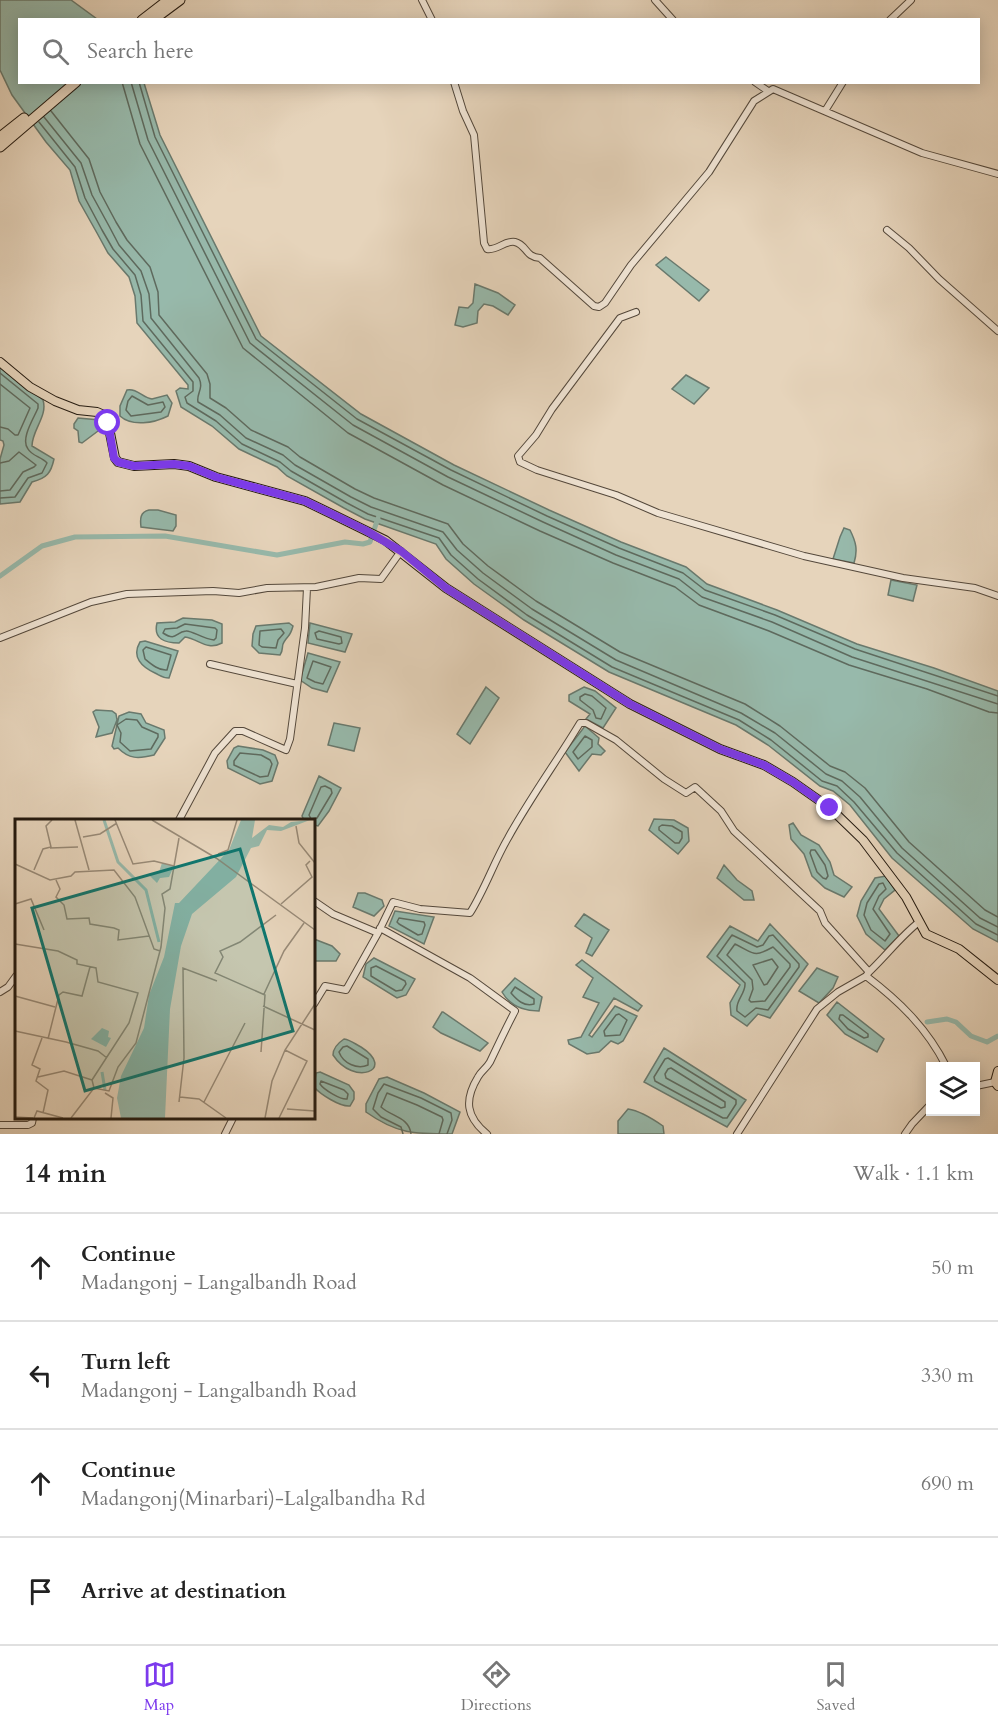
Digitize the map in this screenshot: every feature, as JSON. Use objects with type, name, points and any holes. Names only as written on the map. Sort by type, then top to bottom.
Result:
[{"type":"highway","points":[[148,18],[168,0]]},
{"type":"highway","points":[[149,18],[180,0]]},
{"type":"highway","points":[[0,147],[7,134],[66,84]]},
{"type":"highway","points":[[7,134],[73,84]]},
{"type":"main road","points":[[0,362],[30,387],[55,401],[78,410],[98,412],[104,416],[108,423],[114,458],[118,462],[134,466],[174,464],[189,466],[216,477],[305,501],[385,540],[446,588],[630,704],[720,749],[764,765],[793,782],[830,808],[863,840],[906,897],[926,934],[959,949],[998,980]]},
{"type":"main road","points":[[996,1084],[998,1071]]},
{"type":"street","points":[[422,0],[431,18]]},
{"type":"street","points":[[655,0],[671,18]]},
{"type":"street","points":[[892,18],[911,0]]},
{"type":"street","points":[[455,84],[474,135],[486,249],[492,250],[511,242],[520,244],[530,256],[540,258],[594,306],[599,307],[605,303],[631,265],[709,172],[754,101],[773,89],[922,153],[998,174]]},
{"type":"street","points":[[758,84],[768,91]]},
{"type":"street","points":[[825,111],[842,84]]},
{"type":"street","points":[[887,230],[998,331]]},
{"type":"street","points":[[636,312],[620,318],[552,409],[536,435],[518,456],[520,462],[537,470],[616,495],[658,513],[804,556],[903,578],[975,588],[998,596]]},
{"type":"street","points":[[0,638],[91,602],[127,594],[307,588],[359,578],[381,579],[401,551]]},
{"type":"street","points":[[180,819],[215,753],[235,731],[243,731],[286,750],[290,740],[305,628],[307,588]]},
{"type":"street","points":[[210,664],[297,684]]},
{"type":"street","points":[[315,1002],[325,986],[346,990],[393,902],[420,909],[470,913],[507,840],[549,770],[580,723],[586,723],[616,740],[686,794],[695,787],[720,811],[734,831],[820,911],[825,923],[868,974],[906,1009],[925,1032],[944,1062]]},
{"type":"street","points":[[315,903],[333,914],[379,930],[470,978],[515,1011],[488,1065],[479,1074],[467,1102],[468,1109],[478,1127],[487,1134]]},
{"type":"street","points":[[737,1134],[817,1009],[837,992],[868,974],[907,931],[919,922]]},
{"type":"street","points":[[0,992],[8,987],[15,977]]},
{"type":"street","points":[[980,1086],[996,1084]]},
{"type":"street","points":[[905,1134],[926,1109]]},
{"type":"street","points":[[0,1125],[28,1125],[33,1123],[33,1119]]},
{"type":"street","points":[[225,1134],[232,1119]]},
{"type":"water","points":[[0,0],[71,0],[96,18],[18,18],[18,84],[144,84],[160,135],[261,336],[361,414],[454,465],[549,510],[621,542],[686,567],[707,584],[777,610],[857,644],[998,691],[998,942],[973,929],[892,858],[850,805],[833,791],[820,786],[768,745],[736,725],[609,672],[524,620],[474,584],[446,559],[436,544],[365,519],[344,508],[287,476],[277,467],[239,449],[212,426],[181,407],[176,391],[180,388],[188,389],[188,385],[137,323],[135,296],[129,277],[108,253],[79,201],[70,170],[46,142],[12,95],[0,70]]},
{"type":"water","points":[[666,257],[709,290],[699,301],[656,265]]},
{"type":"water","points":[[475,284],[498,293],[515,305],[508,315],[493,306],[484,304],[478,311],[477,323],[463,327],[455,325],[459,307],[468,308],[473,303]]},
{"type":"water","points":[[0,365],[43,400],[42,417],[34,434],[32,446],[54,459],[48,474],[32,482],[20,502],[0,504],[0,459],[4,445],[0,440]]},
{"type":"water","points":[[686,375],[709,388],[694,404],[672,389]]},
{"type":"water","points":[[127,390],[134,390],[152,399],[167,395],[172,403],[168,416],[137,423],[120,416],[120,406]]},
{"type":"water","points":[[78,418],[100,420],[102,428],[82,443],[79,442],[78,431],[74,428]]},
{"type":"water","points":[[149,510],[176,515],[176,526],[173,531],[141,527],[141,516]]},
{"type":"water","points":[[844,528],[850,530],[855,542],[854,563],[833,559]]},
{"type":"water","points":[[891,580],[917,585],[913,601],[888,595]]},
{"type":"water","points":[[183,618],[212,620],[222,624],[222,643],[212,646],[185,637],[179,643],[161,639],[157,633],[157,623],[175,622]]},
{"type":"water","points":[[289,623],[293,626],[280,655],[259,653],[252,646],[256,626]]},
{"type":"water","points":[[310,623],[352,634],[345,652],[308,643]]},
{"type":"water","points":[[145,641],[178,651],[169,678],[150,671],[139,661],[138,647],[140,642]]},
{"type":"water","points":[[308,653],[340,662],[327,692],[312,688],[300,680]]},
{"type":"water","points":[[486,687],[499,698],[470,744],[457,734]]},
{"type":"water","points":[[584,687],[595,691],[616,708],[603,728],[586,719],[590,714],[569,701],[569,695]]},
{"type":"water","points":[[96,710],[112,711],[116,714],[117,720],[112,733],[96,737],[99,727],[93,712]]},
{"type":"water","points":[[129,712],[141,714],[146,723],[164,730],[165,738],[154,755],[134,757],[112,746],[119,716]]},
{"type":"water","points":[[334,723],[360,728],[354,751],[328,745]]},
{"type":"water","points":[[585,726],[599,738],[598,744],[605,751],[601,755],[592,754],[579,771],[565,752]]},
{"type":"water","points":[[238,746],[263,750],[275,755],[278,763],[272,781],[260,784],[228,768],[227,761],[234,748]]},
{"type":"water","points":[[319,776],[341,788],[318,826],[315,825],[315,819],[304,819],[302,816]]},
{"type":"water","points":[[654,819],[674,820],[688,828],[689,841],[678,854],[649,830]]},
{"type":"water","points":[[793,823],[801,835],[819,845],[830,862],[834,875],[852,887],[844,897],[825,888],[812,876],[804,854],[791,839],[789,825]]},
{"type":"water","points":[[724,865],[737,880],[752,891],[754,900],[744,900],[717,878]]},
{"type":"water","points":[[886,876],[895,890],[884,899],[879,909],[899,936],[885,950],[866,934],[857,916],[861,901],[875,878]]},
{"type":"water","points":[[358,893],[365,893],[382,900],[384,906],[374,916],[353,907]]},
{"type":"water","points":[[395,911],[434,917],[424,944],[389,926]]},
{"type":"water","points":[[584,914],[609,930],[592,956],[586,953],[592,938],[575,926]]},
{"type":"water","points":[[770,924],[808,964],[770,1018],[758,1014],[747,1026],[731,1015],[730,1003],[740,985],[707,957],[730,926],[758,941]]},
{"type":"water","points":[[315,939],[332,946],[340,954],[336,961],[315,961]]},
{"type":"water","points":[[374,958],[415,979],[406,995],[397,998],[363,977],[366,964]]},
{"type":"water","points":[[582,960],[642,1006],[638,1011],[614,998],[589,1035],[592,1037],[615,1006],[637,1016],[623,1041],[618,1044],[611,1041],[599,1052],[587,1054],[569,1044],[568,1040],[581,1037],[599,1003],[583,997],[593,978],[576,965]]},
{"type":"water","points":[[817,968],[838,977],[833,988],[819,1003],[799,991]]},
{"type":"water","points":[[515,978],[542,997],[539,1011],[517,1007],[505,997],[502,992]]},
{"type":"water","points":[[837,1002],[884,1039],[877,1052],[845,1034],[827,1015]]},
{"type":"water","points":[[442,1012],[488,1043],[480,1051],[441,1033],[433,1027]]},
{"type":"water","points":[[344,1039],[351,1041],[371,1055],[375,1062],[373,1068],[361,1073],[342,1065],[333,1055],[336,1046]]},
{"type":"water","points":[[664,1048],[746,1100],[727,1127],[644,1082]]},
{"type":"water","points":[[320,1072],[349,1085],[354,1092],[354,1099],[350,1106],[330,1100],[315,1088],[316,1073]]},
{"type":"water","points":[[387,1077],[460,1112],[452,1134],[427,1134],[397,1129],[366,1112],[366,1104],[379,1079]]},
{"type":"water","points":[[628,1109],[642,1113],[663,1126],[664,1134],[618,1134],[618,1121]]},
{"type":"waterway","points":[[0,576],[42,546],[75,537],[165,536],[277,555],[345,542],[363,544],[370,542],[378,518]]},
{"type":"waterway","points":[[927,1022],[947,1019],[956,1022],[971,1036],[987,1042],[998,1036]]},
{"type":"route","points":[[108,423],[114,458],[118,462],[134,466],[174,464],[189,466],[216,477],[305,501],[365,530],[401,551],[446,588],[630,704],[720,749],[764,765],[830,808]]}]
